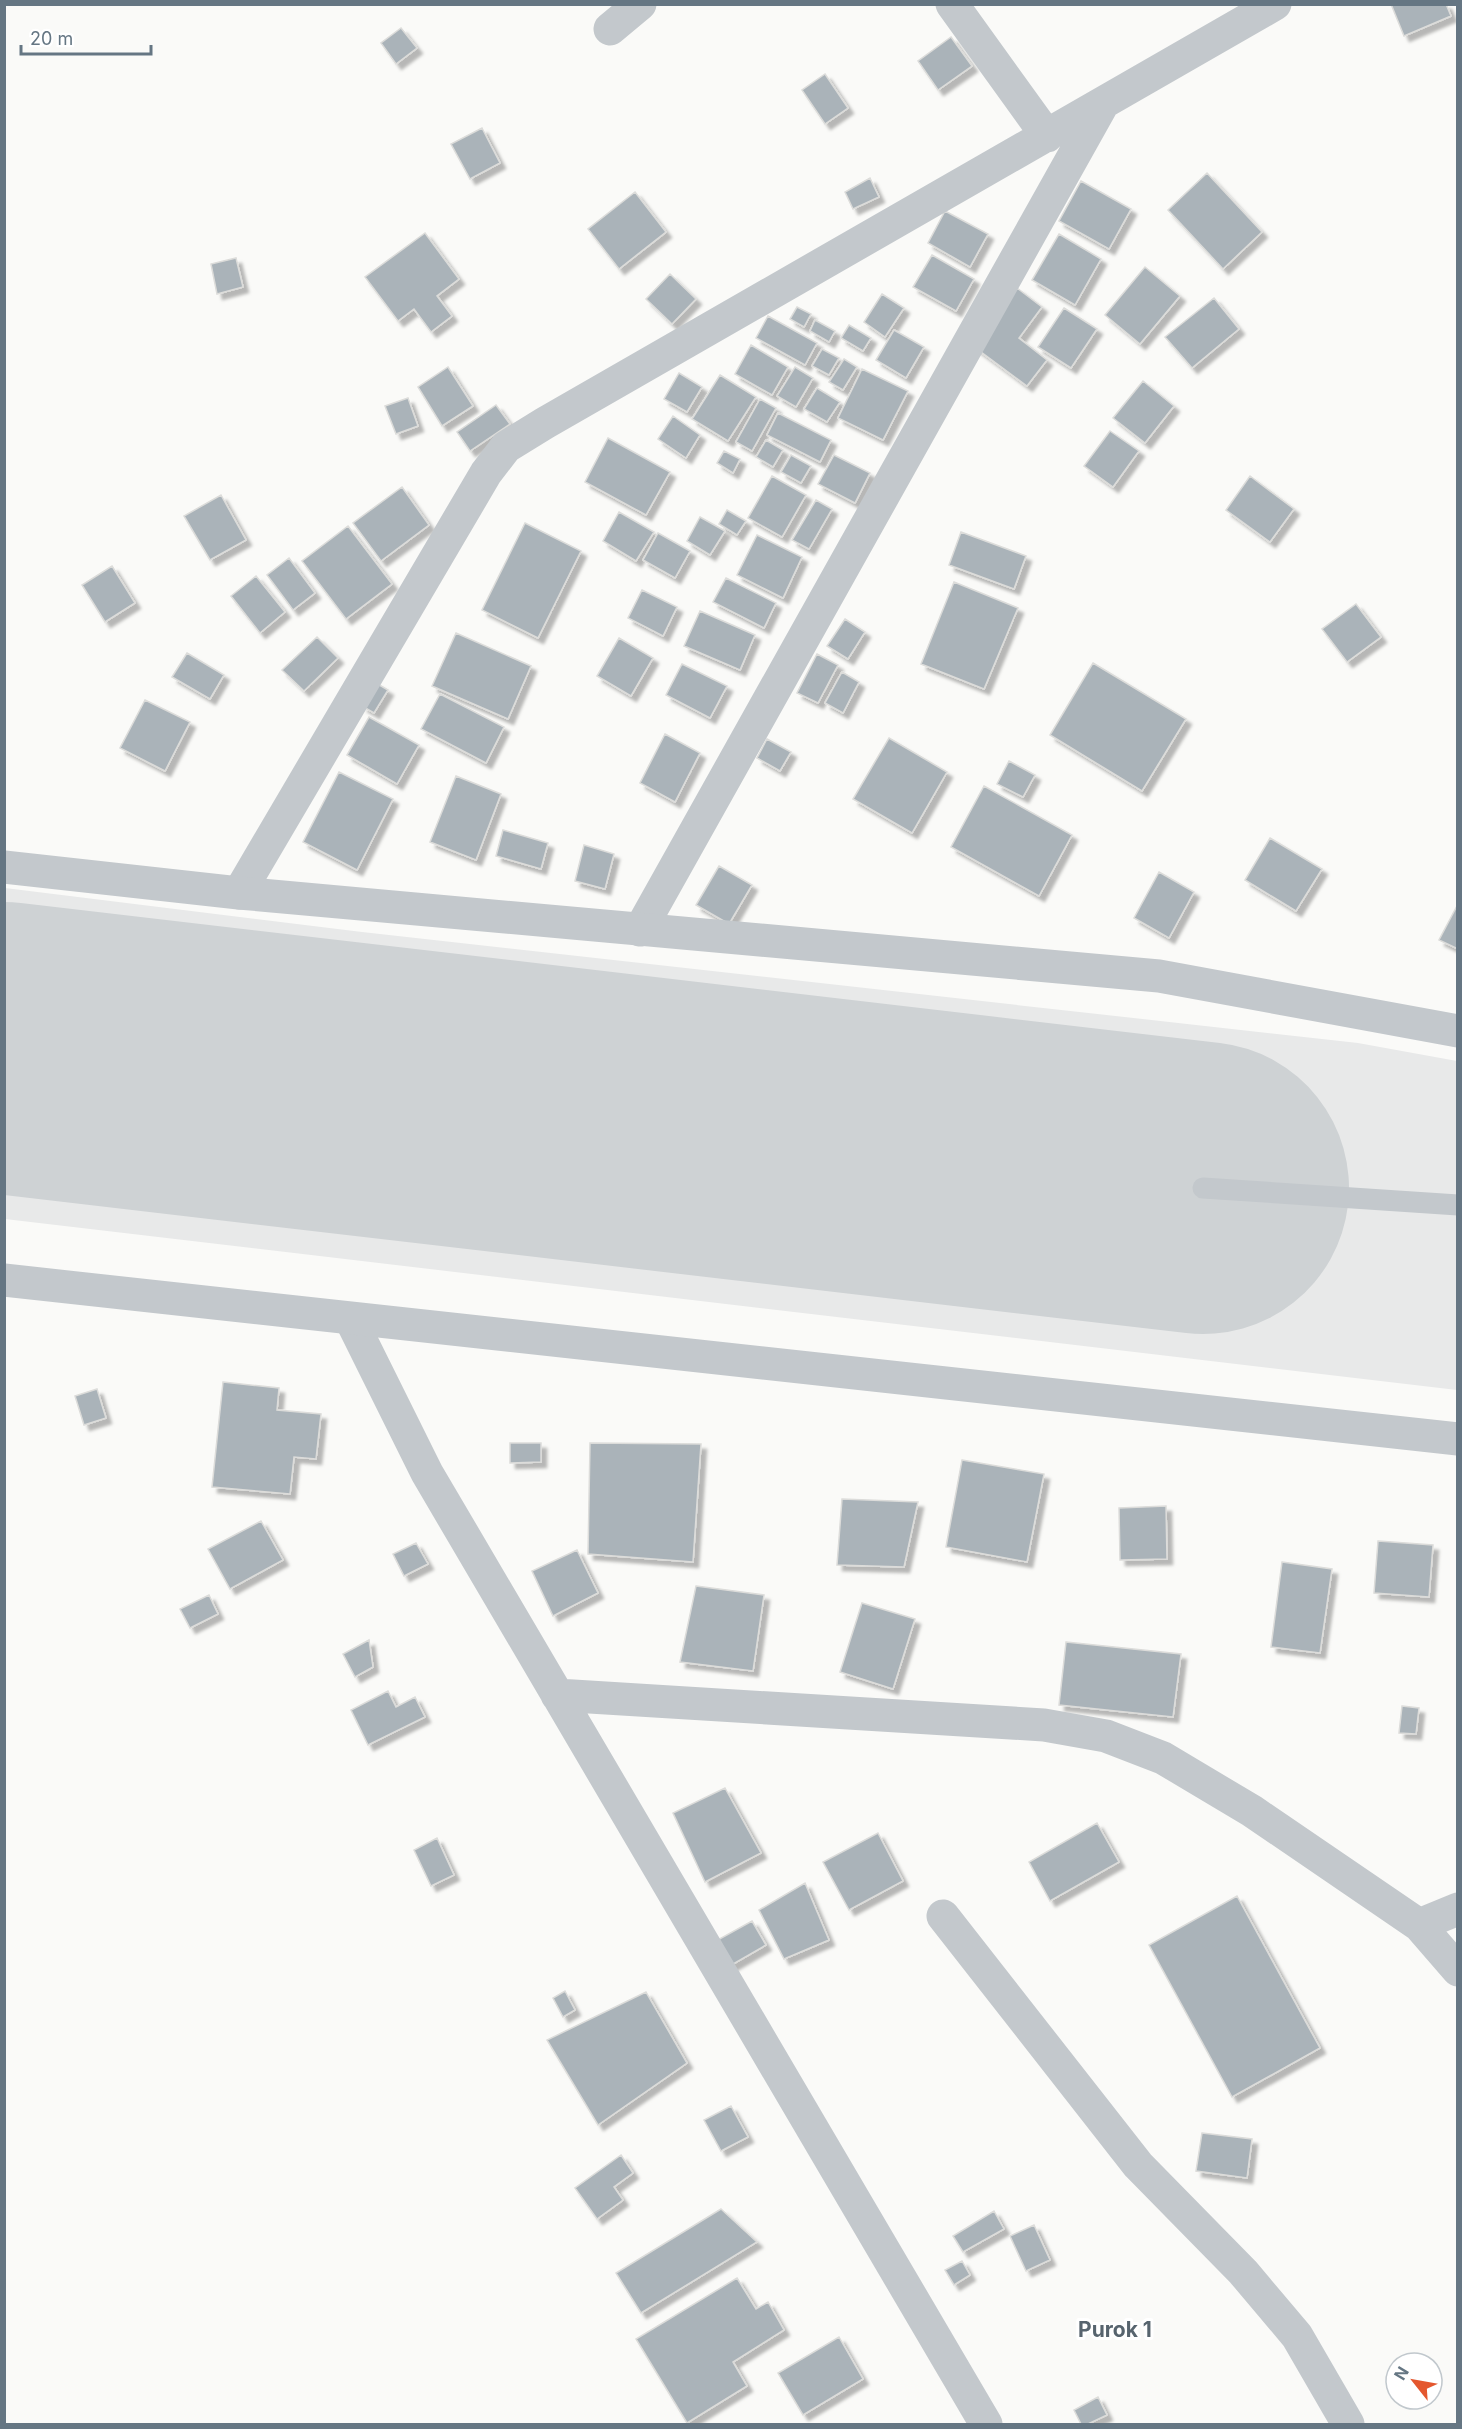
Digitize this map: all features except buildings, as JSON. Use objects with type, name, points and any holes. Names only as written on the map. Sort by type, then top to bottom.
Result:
[{"type":"street","points":[[610,29],[640,4]]},
{"type":"street","points":[[952,4],[1047,136]]},
{"type":"street","points":[[238,893],[480,483],[506,447],[1275,4]]},
{"type":"street","points":[[640,930],[1101,106]]},
{"type":"street","points":[[4,867],[238,893],[1159,976],[1458,1031]]},
{"type":"street","points":[[4,1280],[351,1320],[1458,1439]]},
{"type":"street","points":[[351,1320],[427,1473],[986,2424]]},
{"type":"street","points":[[557,1695],[1044,1725],[1106,1736],[1163,1758],[1252,1811],[1419,1925],[1458,1970]]},
{"type":"street","points":[[1419,1925],[1458,1909]]},
{"type":"street","points":[[943,1916],[1138,2165],[1243,2272],[1297,2336],[1348,2424]]},
{"type":"lane","points":[[1203,1188],[1458,1205]]},
{"type":"shaded area","points":[[5,888],[362,932],[1358,1043],[1457,1061],[1457,1390],[5,1219]]},
{"type":"runway","points":[[4,1048],[1203,1188]]},
{"type":"district","name":"Purok 1","points":[[1115,2330]]}]
